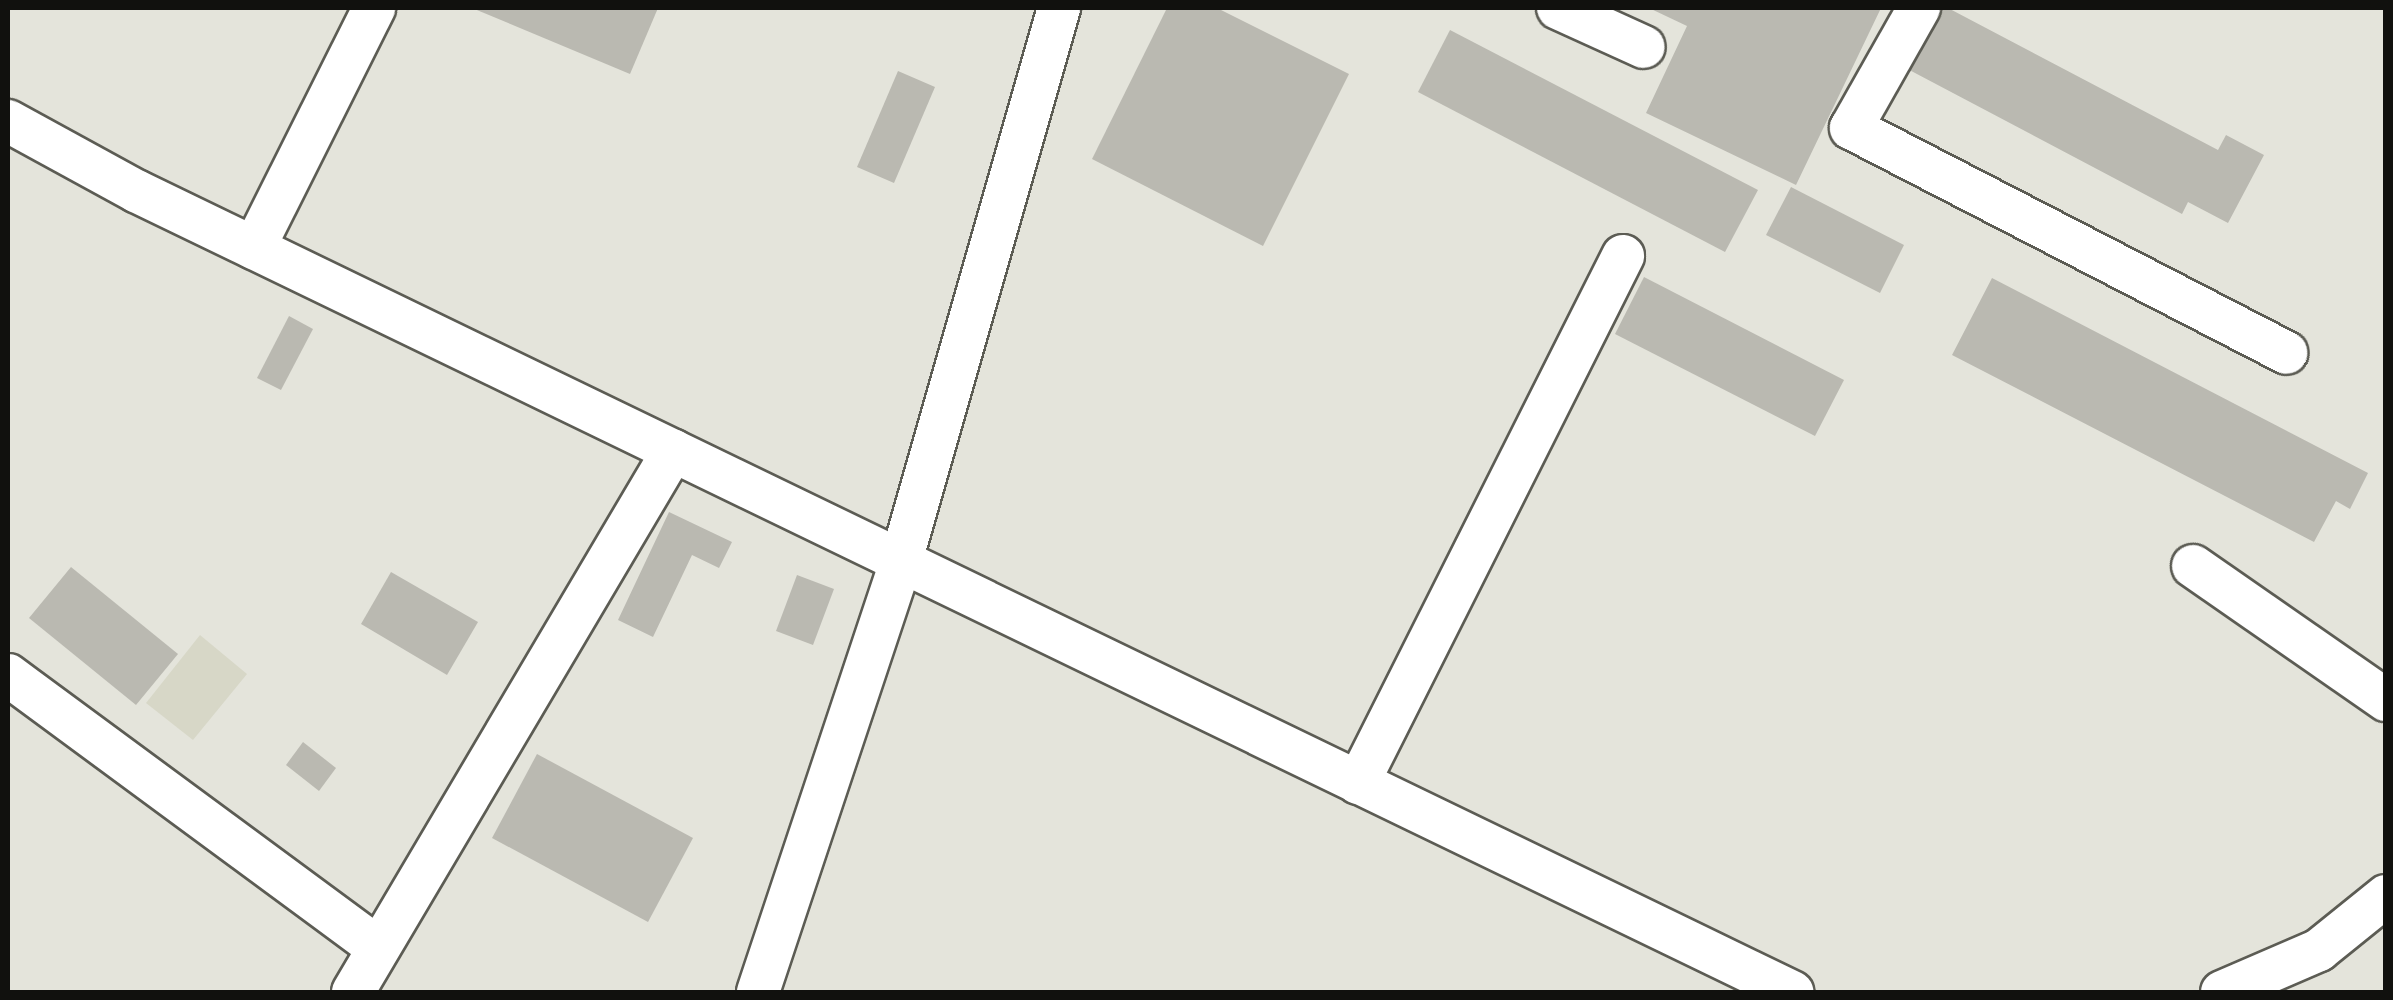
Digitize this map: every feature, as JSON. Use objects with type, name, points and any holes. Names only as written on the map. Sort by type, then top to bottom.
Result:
[{"type":"street","points":[[254,248],[374,8]]},
{"type":"street","points":[[758,992],[901,561],[1059,8]]},
{"type":"street","points":[[1558,8],[1644,47]]},
{"type":"street","points":[[1919,8],[1851,128],[2286,353]]},
{"type":"street","points":[[8,121],[254,248],[1792,992]]},
{"type":"street","points":[[1358,782],[1624,256]]},
{"type":"street","points":[[354,992],[673,451]]},
{"type":"street","points":[[2193,566],[2386,700]]},
{"type":"street","points":[[8,675],[378,948]]},
{"type":"street","points":[[2222,992],[2318,950],[2386,896]]},
{"type":"shaded area","points":[[200,635],[247,674],[193,740],[146,703]]},
{"type":"building","points":[[472,8],[658,8],[630,74]]},
{"type":"building","points":[[1167,8],[1217,8],[1349,74],[1263,246],[1092,159]]},
{"type":"building","points":[[1649,8],[1881,8],[1796,185],[1646,113],[1687,26]]},
{"type":"building","points":[[1928,8],[1948,8],[2218,150],[2226,135],[2264,155],[2228,223],[2188,202],[2182,214],[1898,64]]},
{"type":"building","points":[[1450,30],[1758,190],[1725,252],[1418,92]]},
{"type":"building","points":[[898,71],[935,87],[894,183],[857,167]]},
{"type":"building","points":[[1791,187],[1904,245],[1880,293],[1766,235]]},
{"type":"building","points":[[1644,277],[1844,380],[1815,436],[1615,334]]},
{"type":"building","points":[[1992,278],[2368,473],[2350,509],[2336,501],[2314,542],[1952,355]]},
{"type":"building","points":[[289,316],[313,329],[281,390],[257,378]]},
{"type":"building","points":[[669,512],[732,542],[719,568],[692,555],[653,637],[618,620]]},
{"type":"building","points":[[71,567],[178,654],[136,705],[29,618]]},
{"type":"building","points":[[391,572],[478,622],[447,675],[361,624]]},
{"type":"building","points":[[797,575],[834,589],[813,645],[776,631]]},
{"type":"building","points":[[303,742],[336,768],[319,791],[286,765]]},
{"type":"building","points":[[537,754],[693,838],[648,922],[492,838]]}]
